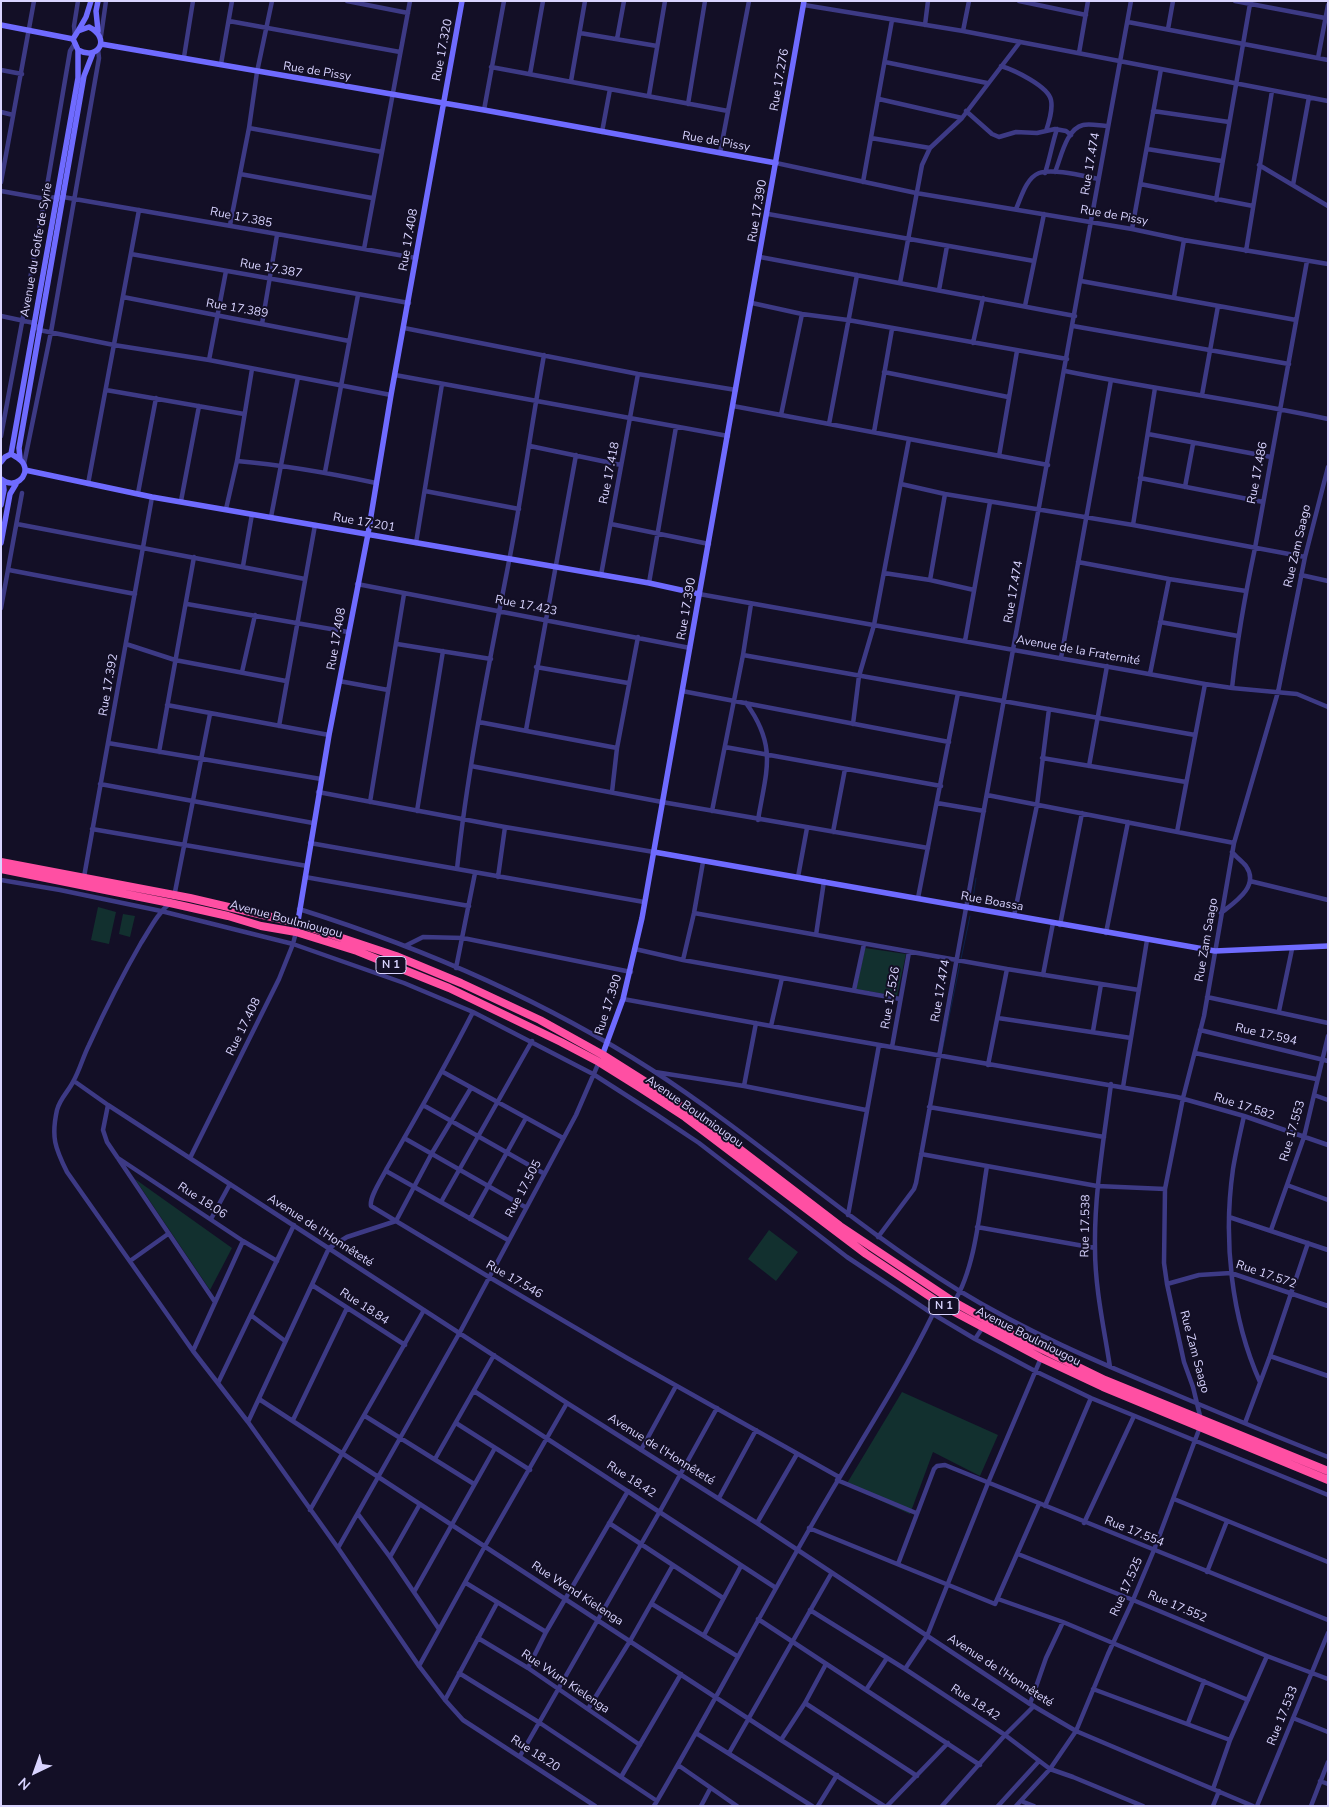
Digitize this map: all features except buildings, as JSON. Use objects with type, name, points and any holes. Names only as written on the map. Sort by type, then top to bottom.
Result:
[{"type":"highway","name":"Avenue Boulmiougou","points":[[1,862],[176,895],[297,923],[396,956],[461,983],[540,1020],[703,1121],[840,1226],[954,1302],[1019,1338],[1105,1380],[1328,1480]]},
{"type":"highway","name":"Avenue Boulmiougou","points":[[1,869],[170,903],[228,916],[261,926],[296,932],[357,951],[449,988],[601,1059],[685,1117],[866,1254],[940,1304],[1041,1358],[1103,1387],[1328,1471]]},
{"type":"street","points":[[1,182],[34,1]]},
{"type":"street","points":[[78,1],[74,26],[78,50],[85,54],[97,49]]},
{"type":"street","points":[[1,436],[70,51],[75,37],[86,18],[91,1]]},
{"type":"street","points":[[98,1],[96,12],[99,34]]},
{"type":"street","points":[[23,465],[20,448],[61,197],[84,76],[97,49],[106,1]]},
{"type":"street","points":[[184,57],[193,1]]},
{"type":"street","points":[[221,64],[232,1]]},
{"type":"street","points":[[230,225],[249,128],[257,72],[272,1]]},
{"type":"street","points":[[347,1],[408,13]]},
{"type":"street","points":[[364,249],[410,1]]},
{"type":"street","name":"Rue 17.320","points":[[444,103],[462,1]]},
{"type":"street","points":[[484,110],[504,1]]},
{"type":"street","points":[[530,74],[543,1]]},
{"type":"street","points":[[571,81],[585,1]]},
{"type":"street","points":[[617,39],[624,1]]},
{"type":"street","points":[[649,95],[664,1]]},
{"type":"street","points":[[688,104],[705,1]]},
{"type":"street","points":[[720,154],[749,1]]},
{"type":"street","points":[[925,25],[928,1]]},
{"type":"street","points":[[963,31],[969,1]]},
{"type":"street","points":[[1019,1],[1086,14]]},
{"type":"street","points":[[1079,53],[1088,1]]},
{"type":"street","name":"Rue 17.474","points":[[878,1237],[915,1186],[1040,509],[1131,1]]},
{"type":"street","points":[[1168,29],[1173,1]]},
{"type":"street","points":[[1234,1],[1325,18]]},
{"type":"street","points":[[804,2],[1328,101]]},
{"type":"street","name":"Rue 17.276","points":[[776,163],[804,2]]},
{"type":"street","points":[[1216,200],[1250,4]]},
{"type":"street","points":[[1318,58],[1328,5]]},
{"type":"street","points":[[863,182],[892,20]]},
{"type":"street","points":[[230,21],[400,52]]},
{"type":"street","points":[[1128,22],[1328,60]]},
{"type":"street","points":[[1,26],[75,37],[89,26],[99,34]]},
{"type":"street","points":[[580,33],[657,46]]},
{"type":"street","points":[[900,283],[922,164],[930,148],[962,118],[1020,42]]},
{"type":"street","points":[[1,544],[10,494],[23,465],[51,332],[99,58],[97,49]]},
{"type":"street","name":"Rue de Pissy","points":[[97,49],[184,57],[257,72],[484,110],[776,163],[916,193],[1328,264]]},
{"type":"street","name":"Avenue du Golfe de Syrie","points":[[11,454],[34,323],[61,197],[78,78],[78,50]]},
{"type":"street","points":[[885,62],[987,83]]},
{"type":"street","points":[[1001,66],[1017,71],[1049,94],[1051,110],[1046,131]]},
{"type":"street","points":[[491,67],[728,111]]},
{"type":"street","points":[[1132,229],[1162,69]]},
{"type":"street","points":[[1,70],[22,74]]},
{"type":"street","points":[[602,132],[610,89]]},
{"type":"street","points":[[1246,251],[1272,91]]},
{"type":"street","points":[[1293,185],[1309,97]]},
{"type":"street","points":[[879,99],[962,118]]},
{"type":"street","name":"Rue 17.408","points":[[190,1158],[279,979],[296,932],[328,735],[368,534],[444,103]]},
{"type":"street","points":[[966,111],[999,138],[1016,132],[1037,133],[1057,129],[1066,131],[1070,135]]},
{"type":"street","points":[[1154,111],[1229,122]]},
{"type":"street","points":[[1,112],[13,115]]},
{"type":"street","points":[[1055,172],[1070,135],[1083,125],[1108,126]]},
{"type":"street","points":[[249,128],[382,152]]},
{"type":"street","points":[[1045,173],[1051,144],[1057,129]]},
{"type":"street","points":[[871,138],[930,148]]},
{"type":"street","points":[[1147,149],[1222,161]]},
{"type":"street","name":"Rue 17.390","points":[[601,1059],[631,972],[776,163]]},
{"type":"street","points":[[1259,165],[1328,206]]},
{"type":"street","points":[[1016,209],[1030,181],[1038,173],[1055,172],[1098,179]]},
{"type":"street","points":[[240,174],[372,198]]},
{"type":"street","points":[[1140,184],[1253,206]]},
{"type":"street","name":"Rue 17.385","points":[[1,191],[45,198],[61,197],[75,199],[416,258]]},
{"type":"street","points":[[88,484],[139,210]]},
{"type":"street","points":[[768,214],[1034,261]]},
{"type":"street","points":[[1025,306],[1044,214]]},
{"type":"street","points":[[262,324],[277,234]]},
{"type":"street","points":[[1174,298],[1184,240]]},
{"type":"street","points":[[938,290],[947,246]]},
{"type":"street","name":"Rue 17.387","points":[[131,254],[358,295],[409,302]]},
{"type":"street","points":[[760,256],[1075,316]]},
{"type":"street","name":"Rue 17.486","points":[[1232,688],[1238,636],[1307,261]]},
{"type":"street","points":[[208,360],[226,271]]},
{"type":"street","points":[[829,424],[857,275]]},
{"type":"street","points":[[1081,281],[1296,320]]},
{"type":"street","points":[[325,472],[358,295]]},
{"type":"street","name":"Rue 17.389","points":[[123,297],[349,341]]},
{"type":"street","points":[[973,343],[983,298]]},
{"type":"street","points":[[752,303],[802,314],[848,320],[1067,359]]},
{"type":"street","points":[[1202,396],[1218,306]]},
{"type":"street","points":[[782,415],[802,314]]},
{"type":"street","points":[[1,316],[34,323],[39,330],[114,346],[208,360],[252,370],[391,395]]},
{"type":"street","points":[[1073,326],[1289,364]]},
{"type":"street","points":[[404,328],[638,374],[736,390]]},
{"type":"street","points":[[874,432],[892,329]]},
{"type":"street","points":[[999,456],[1017,351]]},
{"type":"street","points":[[457,870],[462,819],[498,611],[510,559],[530,446],[544,355]]},
{"type":"street","points":[[226,509],[252,370]]},
{"type":"street","points":[[1065,371],[1281,409],[1328,420]]},
{"type":"street","points":[[884,372],[1008,397]]},
{"type":"street","name":"Rue 17.418","points":[[602,575],[638,374]]},
{"type":"street","points":[[395,375],[728,436]]},
{"type":"street","points":[[271,517],[298,377]]},
{"type":"street","points":[[1062,658],[1111,380]]},
{"type":"street","points":[[416,542],[442,384]]},
{"type":"street","points":[[1133,525],[1155,388]]},
{"type":"street","points":[[106,390],[244,414]]},
{"type":"street","points":[[138,493],[156,398]]},
{"type":"street","points":[[181,501],[199,406]]},
{"type":"street","points":[[733,406],[1048,465]]},
{"type":"street","points":[[649,583],[676,427]]},
{"type":"street","points":[[1148,434],[1271,458]]},
{"type":"street","points":[[853,724],[859,676],[874,625],[909,439]]},
{"type":"street","points":[[1185,487],[1193,444]]},
{"type":"street","points":[[530,446],[621,465]]},
{"type":"street","points":[[1,462],[4,457],[11,454]]},
{"type":"street","name":"Rue 17.201","points":[[11,454],[23,465],[88,484],[152,497],[649,583],[699,594]]},
{"type":"street","points":[[526,730],[576,455]]},
{"type":"street","points":[[236,461],[281,465],[376,483]]},
{"type":"street","name":"Rue Zam Saago","points":[[1201,1424],[1184,1362],[1167,1284],[1164,1263],[1165,1189],[1183,1098],[1204,1016],[1234,843],[1278,692],[1305,557],[1328,467]]},
{"type":"street","points":[[1140,478],[1263,502]]},
{"type":"street","points":[[2,480],[16,484]]},
{"type":"street","points":[[1,505],[4,490],[2,480]]},
{"type":"street","points":[[901,484],[945,494],[1133,525],[1305,557]]},
{"type":"street","points":[[425,491],[519,508]]},
{"type":"street","points":[[1,608],[22,493]]},
{"type":"street","points":[[930,580],[945,494]]},
{"type":"street","name":"Rue 17.392","points":[[84,877],[152,497]]},
{"type":"street","points":[[965,641],[990,502]]},
{"type":"street","points":[[243,566],[252,514]]},
{"type":"street","points":[[17,524],[305,579]]},
{"type":"street","points":[[611,524],[709,544]]},
{"type":"street","points":[[279,726],[315,525]]},
{"type":"street","points":[[159,752],[194,557]]},
{"type":"street","points":[[1078,562],[1246,591]]},
{"type":"street","points":[[9,570],[135,594]]},
{"type":"street","points":[[884,573],[930,580],[974,590]]},
{"type":"street","points":[[1301,575],[1328,581]]},
{"type":"street","points":[[1150,674],[1169,579]]},
{"type":"street","name":"Rue 17.423","points":[[357,584],[690,648]]},
{"type":"street","points":[[370,802],[404,594]]},
{"type":"street","name":"Avenue de la Fraternité","points":[[699,594],[1205,684],[1297,694],[1328,707]]},
{"type":"street","points":[[187,604],[348,632]]},
{"type":"street","points":[[712,811],[743,655],[751,604]]},
{"type":"street","points":[[242,672],[254,615]]},
{"type":"street","points":[[1160,622],[1238,636]]},
{"type":"street","points":[[612,792],[617,748],[638,637]]},
{"type":"street","points":[[126,644],[175,660],[286,681]]},
{"type":"street","points":[[397,644],[490,658]]},
{"type":"street","points":[[417,811],[443,651]]},
{"type":"street","points":[[743,655],[1195,735]]},
{"type":"street","points":[[1089,766],[1107,666]]},
{"type":"street","points":[[536,667],[628,683]]},
{"type":"street","points":[[339,681],[388,690]]},
{"type":"street","points":[[1177,832],[1205,684]]},
{"type":"street","points":[[682,691],[949,742]]},
{"type":"street","points":[[918,898],[958,693]]},
{"type":"street","points":[[746,703],[764,732],[768,754],[758,820]]},
{"type":"street","points":[[167,705],[328,735]]},
{"type":"street","points":[[1014,916],[1037,805],[1049,709]]},
{"type":"street","points":[[176,895],[210,714]]},
{"type":"street","points":[[479,722],[617,748]]},
{"type":"street","points":[[108,743],[321,779]]},
{"type":"street","points":[[724,747],[941,786]]},
{"type":"street","points":[[1042,758],[1186,782]]},
{"type":"street","points":[[471,766],[758,820],[928,848]]},
{"type":"street","points":[[833,832],[845,769]]},
{"type":"street","points":[[100,784],[313,823]]},
{"type":"street","points":[[318,792],[654,852]]},
{"type":"street","points":[[987,795],[1234,843]]},
{"type":"street","points":[[937,803],[984,811]]},
{"type":"street","points":[[1060,924],[1082,813]]},
{"type":"street","points":[[1106,933],[1128,822]]},
{"type":"street","points":[[498,877],[506,827]]},
{"type":"street","points":[[798,877],[807,828]]},
{"type":"street","points":[[92,829],[307,866]]},
{"type":"street","points":[[310,842],[457,870],[644,902]]},
{"type":"street","name":"Rue Boassa","points":[[654,852],[1215,952],[1328,946]]},
{"type":"street","points":[[1222,913],[1240,898],[1250,881],[1250,875],[1246,866],[1232,852]]},
{"type":"street","points":[[683,960],[703,862]]},
{"type":"street","points":[[456,968],[475,873]]},
{"type":"street","points":[[305,877],[469,906]]},
{"type":"street","points":[[1,880],[161,911],[293,944],[396,980],[473,1012],[593,1074],[698,1143],[846,1257],[932,1314],[975,1339],[1034,1371],[1091,1398],[1328,1495]]},
{"type":"street","points":[[1250,881],[1328,900]]},
{"type":"street","points":[[816,935],[824,882]]},
{"type":"street","name":"Rue 18.20","points":[[176,895],[161,911],[132,959],[104,1012],[74,1081],[63,1096],[58,1108],[54,1128],[54,1144],[67,1172],[193,1350],[248,1422],[419,1666],[445,1700],[463,1720],[595,1806]]},
{"type":"street","points":[[299,909],[349,924],[406,946],[544,1008],[607,1042],[654,1072],[732,1127],[878,1237],[961,1291],[1022,1327],[1197,1404],[1328,1457]]},
{"type":"street","points":[[694,913],[1007,969],[1139,990]]},
{"type":"street","points":[[1043,974],[1052,923]]},
{"type":"street","points":[[406,946],[423,937],[462,938],[631,972]]},
{"type":"street","points":[[1123,1086],[1147,940]]},
{"type":"street","points":[[854,990],[864,944]]},
{"type":"street","points":[[635,949],[683,960],[900,999]]},
{"type":"street","points":[[1279,1011],[1292,949]]},
{"type":"street","name":"Rue 17.526","points":[[892,1047],[909,952]]},
{"type":"street","points":[[988,1064],[1007,969]]},
{"type":"street","points":[[771,1026],[782,978]]},
{"type":"street","points":[[1093,1031],[1101,984]]},
{"type":"street","points":[[1207,996],[1328,1023]]},
{"type":"street","name":"Rue 17.582","points":[[623,999],[1183,1098],[1244,1116],[1328,1145]]},
{"type":"street","name":"Rue 17.546","points":[[473,1012],[443,1072],[404,1138],[370,1204],[489,1277],[838,1479],[916,1513]]},
{"type":"street","points":[[998,1018],[1131,1038]]},
{"type":"street","points":[[744,1086],[756,1023]]},
{"type":"street","name":"Rue 17.594","points":[[1200,1030],[1325,1060]]},
{"type":"street","name":"Rue 17.553","points":[[1271,1230],[1304,1137],[1316,1079],[1325,1060],[1328,1036]]},
{"type":"street","points":[[441,1202],[532,1041]]},
{"type":"street","points":[[848,1215],[879,1045]]},
{"type":"street","points":[[1194,1053],[1316,1079]]},
{"type":"street","name":"Rue 17.505","points":[[338,1548],[460,1332],[543,1173],[576,1115],[601,1059]]},
{"type":"street","points":[[443,1072],[563,1138]]},
{"type":"street","points":[[654,1072],[744,1086],[866,1110]]},
{"type":"street","name":"Avenue de l'Honnêteté","points":[[74,1081],[567,1403],[719,1498],[1032,1705],[1076,1732],[1253,1806]]},
{"type":"street","name":"Rue 17.538","points":[[1110,1367],[1096,1274],[1095,1248],[1097,1186],[1111,1084]]},
{"type":"street","points":[[248,1422],[329,1248],[348,1237],[396,1221],[413,1186],[471,1088]]},
{"type":"street","points":[[1314,1095],[1328,1100]]},
{"type":"street","points":[[108,1104],[104,1122],[104,1137],[215,1302]]},
{"type":"street","points":[[423,1105],[543,1173]]},
{"type":"street","points":[[929,1107],[1104,1137]]},
{"type":"street","points":[[1244,1116],[1233,1169],[1229,1217],[1230,1272],[1244,1338],[1260,1382]]},
{"type":"street","points":[[470,1219],[526,1118]]},
{"type":"street","points":[[404,1138],[525,1207]]},
{"type":"street","points":[[921,1154],[1097,1186],[1165,1189]]},
{"type":"street","name":"Rue 18.06","points":[[116,1157],[276,1261]]},
{"type":"street","points":[[459,1673],[540,1723],[621,1777],[655,1803],[678,1766],[737,1656],[887,1397],[932,1314],[940,1304],[954,1302],[961,1291],[968,1269],[977,1226],[987,1166]]},
{"type":"street","points":[[386,1171],[508,1240]]},
{"type":"street","points":[[211,1219],[230,1184]]},
{"type":"street","points":[[1286,1186],[1328,1200]]},
{"type":"street","points":[[1229,1217],[1328,1250]]},
{"type":"street","points":[[218,1383],[252,1316],[294,1225]]},
{"type":"street","points":[[977,1226],[1095,1248]]},
{"type":"street","points":[[130,1261],[168,1234]]},
{"type":"street","points":[[193,1350],[243,1241]]},
{"type":"street","points":[[1245,1423],[1292,1295],[1308,1243]]},
{"type":"street","name":"Rue 17.572","points":[[1167,1284],[1199,1274],[1230,1272],[1328,1306]]},
{"type":"street","name":"Rue 18.84","points":[[312,1285],[405,1345]]},
{"type":"street","points":[[293,1420],[346,1308]]},
{"type":"street","points":[[310,1510],[424,1310]]},
{"type":"street","points":[[252,1316],[285,1341]]},
{"type":"street","points":[[975,1339],[983,1327]]},
{"type":"street","points":[[435,1459],[494,1355]]},
{"type":"street","points":[[1270,1356],[1328,1376]]},
{"type":"street","points":[[906,1669],[927,1636],[988,1482],[1041,1358]]},
{"type":"street","points":[[641,1450],[676,1386]]},
{"type":"street","name":"Rue 18.42","points":[[474,1391],[776,1588]]},
{"type":"street","points":[[1044,1506],[1091,1398]]},
{"type":"street","name":"Rue Wend Kielenga","points":[[259,1399],[781,1740],[886,1806]]},
{"type":"street","points":[[419,1666],[567,1403]]},
{"type":"street","points":[[520,1756],[717,1408]]},
{"type":"street","points":[[365,1416],[474,1484]]},
{"type":"street","points":[[1084,1523],[1134,1416]]},
{"type":"street","points":[[456,1423],[530,1470]]},
{"type":"street","name":"Rue 17.525","points":[[1016,1806],[1050,1769],[1076,1732],[1093,1688],[1154,1550],[1201,1424]]},
{"type":"street","points":[[719,1498],[756,1430]]},
{"type":"street","points":[[414,1592],[495,1448]]},
{"type":"street","points":[[757,1523],[796,1454]]},
{"type":"street","name":"Rue 17.554","points":[[916,1513],[934,1469],[937,1466],[945,1465],[1084,1523],[1328,1620]]},
{"type":"street","points":[[528,1668],[546,1632],[628,1491]]},
{"type":"street","points":[[1174,1498],[1328,1562]]},
{"type":"street","points":[[390,1557],[420,1504]]},
{"type":"street","points":[[810,1528],[995,1604],[1038,1504]]},
{"type":"street","points":[[898,1564],[916,1513]]},
{"type":"street","points":[[358,1514],[439,1629]]},
{"type":"street","points":[[1207,1572],[1227,1521]]},
{"type":"street","points":[[609,1523],[724,1598]]},
{"type":"street","name":"Rue 17.552","points":[[1018,1554],[1328,1679]]},
{"type":"street","points":[[588,1709],[652,1604],[673,1564]]},
{"type":"street","points":[[704,1635],[741,1566]]},
{"type":"street","points":[[729,1753],[832,1574]]},
{"type":"street","points":[[466,1583],[546,1632]]},
{"type":"street","points":[[998,1599],[1063,1622],[1248,1700]]},
{"type":"street","points":[[445,1700],[497,1602]]},
{"type":"street","points":[[652,1604],[737,1656]]},
{"type":"street","name":"Rue 18.42","points":[[810,1610],[906,1669],[1005,1735],[1050,1769],[1143,1806]]},
{"type":"street","points":[[758,1619],[980,1765]]},
{"type":"street","points":[[942,1806],[1032,1705],[1048,1652],[1063,1622]]},
{"type":"street","name":"Rue 17.533","points":[[1257,1806],[1328,1633]]},
{"type":"street","name":"Rue Wum Kielenga","points":[[478,1638],[528,1668],[640,1745]]},
{"type":"street","points":[[1213,1789],[1230,1740],[1267,1656]]},
{"type":"street","points":[[866,1690],[887,1658]]},
{"type":"street","points":[[781,1740],[826,1664]]},
{"type":"street","points":[[621,1777],[681,1674]]},
{"type":"street","points":[[1188,1723],[1204,1681]]},
{"type":"street","points":[[1093,1688],[1230,1740]]},
{"type":"street","points":[[804,1703],[917,1776]]},
{"type":"street","points":[[1293,1718],[1328,1732]]},
{"type":"street","points":[[696,1733],[812,1806]]},
{"type":"street","points":[[886,1806],[948,1743]]},
{"type":"street","points":[[998,1806],[1039,1761]]},
{"type":"street","points":[[1312,1806],[1328,1762]]},
{"type":"street","points":[[678,1766],[737,1806]]},
{"type":"street","points":[[818,1806],[837,1775]]},
{"type":"street","points":[[1320,1781],[1328,1784]]},
{"type":"street","points":[[701,1806],[710,1789]]},
{"type":"street","points":[[1212,1806],[1219,1791]]},
{"type":"street","points":[[1021,1801],[1034,1806]]},
{"type":"green space","points":[[98,907],[116,912],[109,944],[91,940]]},
{"type":"green space","points":[[123,914],[135,916],[130,937],[119,934]]},
{"type":"green space","points":[[865,948],[906,954],[897,996],[856,989]]},
{"type":"green space","points":[[135,1179],[232,1248],[210,1290]]},
{"type":"green space","points":[[769,1230],[798,1252],[776,1281],[748,1259]]},
{"type":"green space","points":[[902,1392],[998,1435],[980,1476],[933,1452],[910,1514],[846,1485]]},
{"type":"waterway","points":[[972,906],[976,878]]},
{"type":"waterway","points":[[961,959],[970,916]]},
{"type":"waterway","points":[[942,1052],[960,963]]}]
